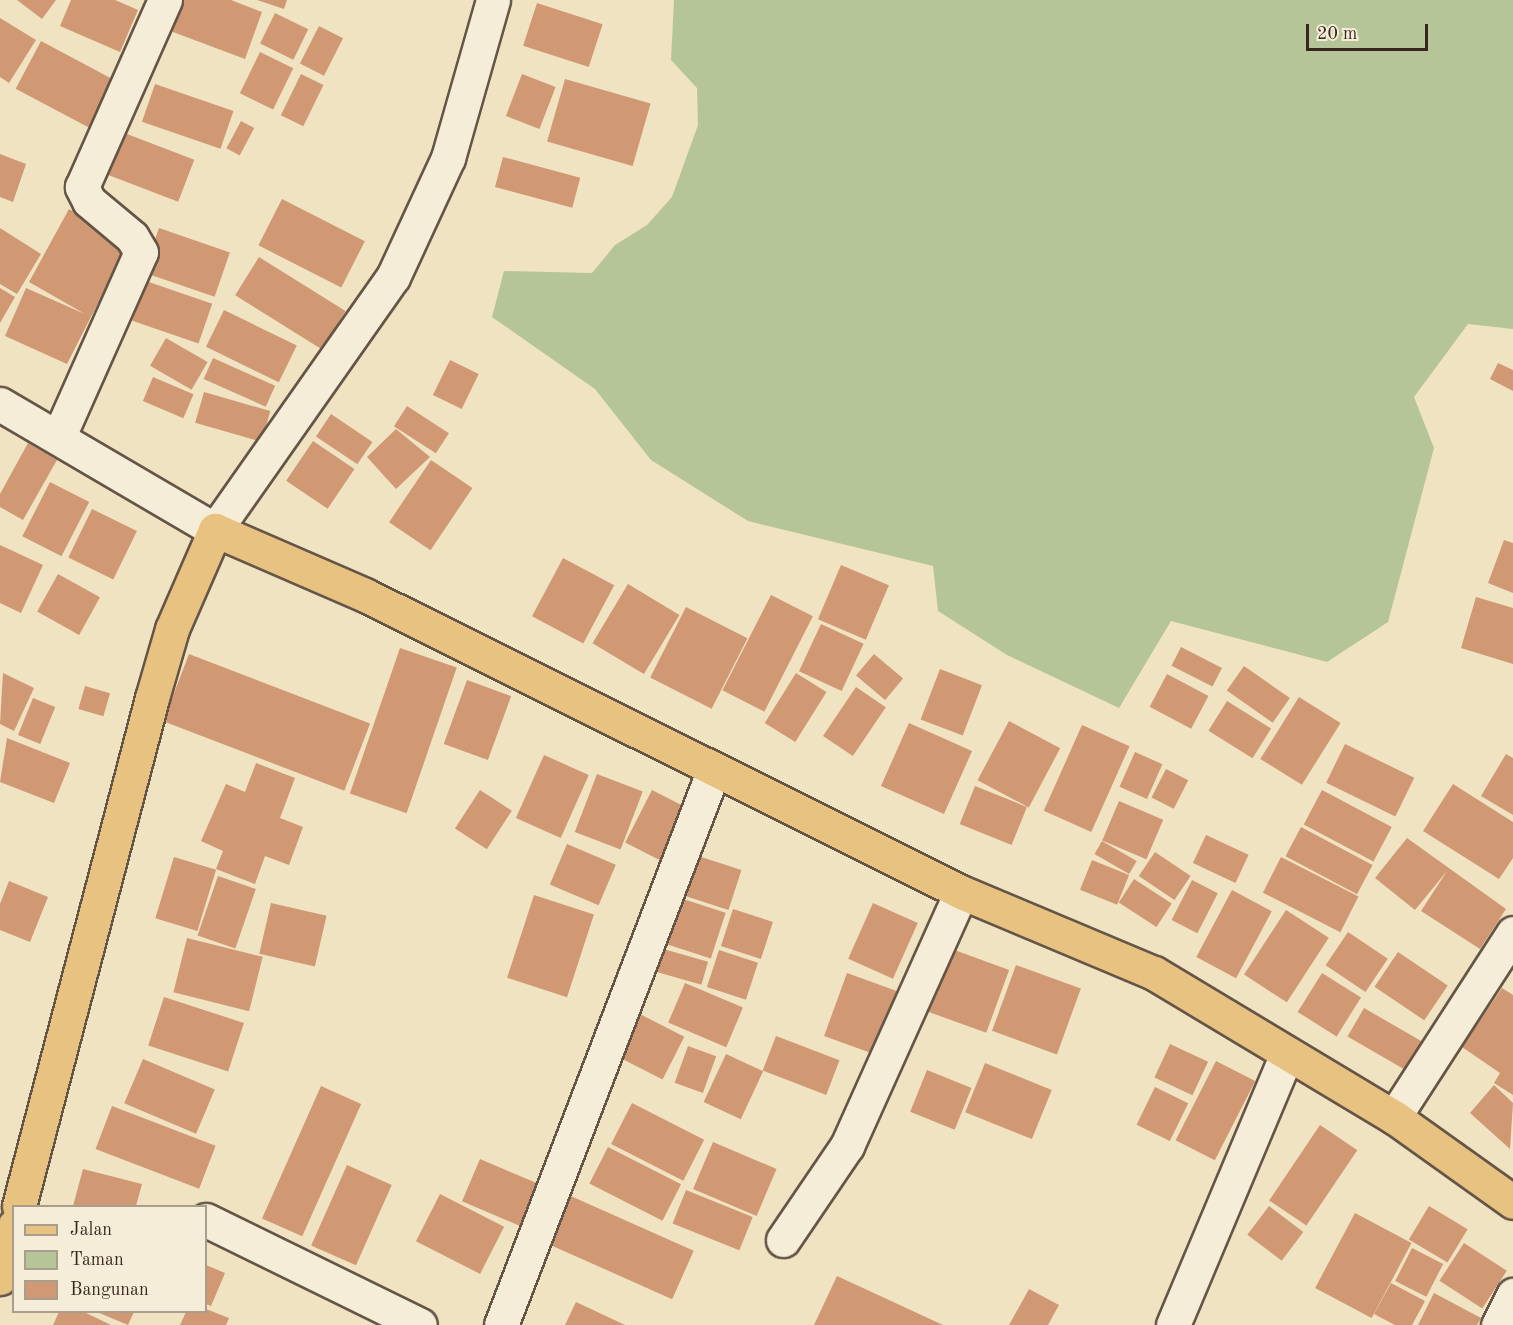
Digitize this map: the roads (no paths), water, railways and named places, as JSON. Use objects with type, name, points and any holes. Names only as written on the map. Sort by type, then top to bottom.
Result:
[{"type":"main road","points":[[19,1205],[167,649],[215,530],[365,596],[713,772],[961,892],[1154,973],[1394,1117],[1513,1202]]},
{"type":"main road","points":[[0,1278],[12,1233]]},
{"type":"street","points":[[59,436],[141,252],[82,187],[165,0]]},
{"type":"street","points":[[0,404],[59,436],[215,530],[393,277],[448,158],[493,0]]},
{"type":"street","points":[[501,1325],[713,772]]},
{"type":"street","points":[[783,1240],[848,1146],[961,892]]},
{"type":"street","points":[[1394,1117],[1513,933]]},
{"type":"street","points":[[1173,1325],[1287,1054]]},
{"type":"street","points":[[207,1221],[420,1325]]},
{"type":"street","points":[[1498,1325],[1513,1295]]}]
